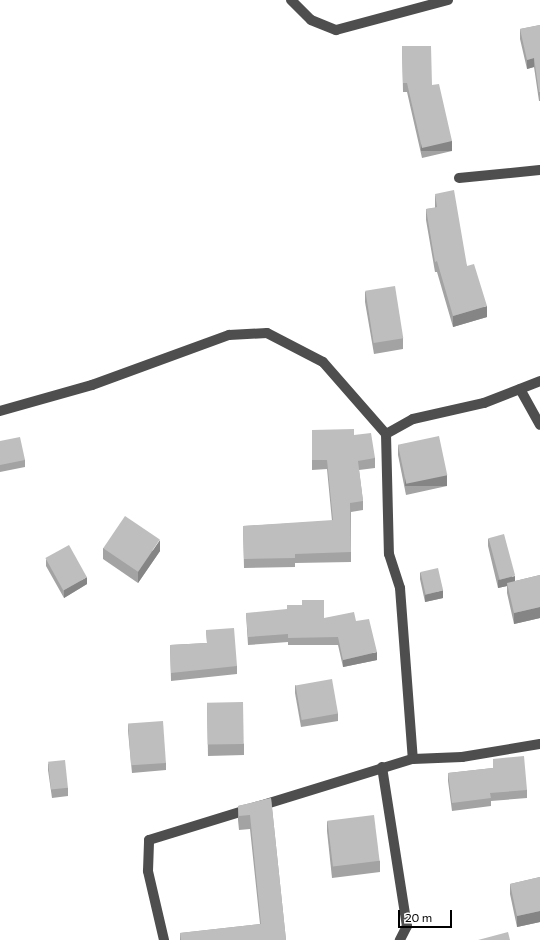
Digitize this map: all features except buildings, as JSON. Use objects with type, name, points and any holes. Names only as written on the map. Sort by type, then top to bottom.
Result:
[{"type":"street","points":[[291,0],[310,20],[336,30],[448,0]]},
{"type":"street","points":[[459,178],[540,170]]},
{"type":"street","points":[[0,411],[92,385],[229,335],[267,333],[323,362],[386,434],[389,554],[400,588],[413,759]]},
{"type":"street","points":[[386,434],[413,419],[484,403],[540,381]]},
{"type":"street","points":[[520,389],[540,425]]},
{"type":"street","points":[[164,940],[148,872],[149,840],[413,759],[462,757],[540,744]]},
{"type":"street","points":[[382,768],[407,926],[400,940]]}]
